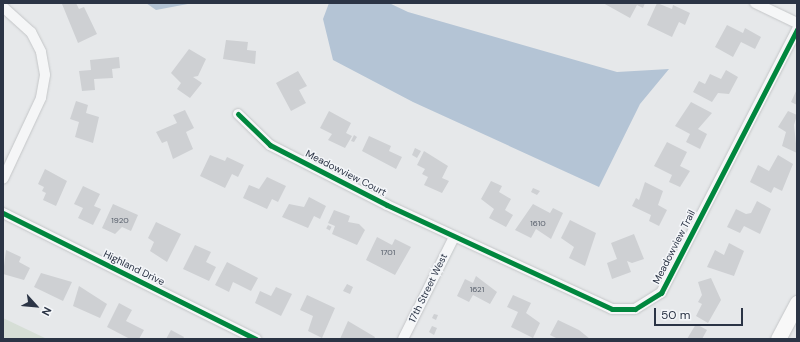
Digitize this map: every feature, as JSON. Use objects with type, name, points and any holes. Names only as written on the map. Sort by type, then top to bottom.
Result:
[{"type":"street","points":[[755,3],[797,23]]},
{"type":"street","points":[[3,7],[31,32],[44,64],[44,87],[27,130],[3,179]]},
{"type":"street","name":"Meadowview Trail","points":[[454,237],[612,309],[635,309],[661,293],[797,29]]},
{"type":"street","name":"Meadowview Court","points":[[238,114],[270,145],[454,237]]},
{"type":"street","name":"Highland Drive","points":[[3,213],[256,339]]},
{"type":"street","name":"17th Street West","points":[[403,339],[454,237]]},
{"type":"street","points":[[778,339],[797,302]]},
{"type":"shaded area","points":[[3,318],[47,339],[3,339]]},
{"type":"water","points":[[146,3],[193,3],[156,10]]},
{"type":"water","points":[[329,3],[389,3],[408,12],[617,72],[669,69],[640,104],[599,187],[413,102],[333,60],[323,19]]},
{"type":"building","points":[[76,3],[79,9],[84,7],[97,34],[78,43],[62,4]]},
{"type":"building","points":[[603,3],[645,3],[643,8],[637,5],[630,18]]},
{"type":"building","points":[[657,3],[672,9],[673,5],[690,13],[685,25],[679,22],[672,37],[647,25]]},
{"type":"building","points":[[727,25],[743,33],[745,28],[761,37],[755,49],[741,42],[733,57],[715,47]]},
{"type":"building","points":[[226,40],[248,42],[247,50],[256,51],[255,64],[223,59]]},
{"type":"building","points":[[189,49],[206,59],[198,76],[193,77],[202,83],[190,98],[177,89],[181,83],[171,73]]},
{"type":"building","points":[[119,57],[120,68],[112,69],[113,78],[94,79],[95,90],[82,91],[79,71],[91,70],[90,60]]},
{"type":"building","points":[[726,70],[738,77],[729,94],[718,93],[712,102],[693,92],[699,81],[705,84],[710,74],[721,79]]},
{"type":"building","points":[[298,71],[307,86],[299,90],[306,103],[291,111],[276,83]]},
{"type":"building","points":[[797,89],[797,105],[791,102]]},
{"type":"building","points":[[76,101],[88,105],[86,113],[99,117],[93,143],[75,137],[79,122],[70,119]]},
{"type":"building","points":[[691,102],[712,113],[698,129],[707,134],[700,149],[686,142],[690,134],[675,126]]},
{"type":"building","points":[[185,110],[194,128],[186,132],[193,149],[173,159],[167,141],[162,143],[156,132],[177,123],[173,115]]},
{"type":"building","points":[[329,111],[351,123],[346,133],[352,136],[345,148],[328,140],[332,134],[320,128]]},
{"type":"building","points":[[788,111],[797,115],[794,125],[797,153],[782,146],[786,132],[778,127]]},
{"type":"building","points":[[354,135],[357,137],[354,142],[351,141]]},
{"type":"building","points":[[369,136],[391,146],[389,151],[402,157],[396,169],[362,151]]},
{"type":"building","points":[[667,142],[687,152],[680,166],[690,171],[680,187],[669,182],[672,175],[654,166]]},
{"type":"building","points":[[415,148],[421,151],[417,158],[412,155]]},
{"type":"building","points":[[424,151],[448,166],[442,178],[449,181],[442,193],[424,185],[428,177],[422,174],[425,169],[417,165]]},
{"type":"building","points":[[210,155],[225,161],[227,157],[244,165],[238,177],[232,174],[225,188],[200,176]]},
{"type":"building","points":[[778,155],[793,164],[782,191],[774,187],[771,193],[750,182],[758,165],[769,171]]},
{"type":"building","points":[[45,169],[67,181],[56,206],[43,200],[46,193],[42,191],[44,187],[38,184]]},
{"type":"building","points":[[267,177],[286,186],[278,202],[272,199],[267,209],[243,198],[249,185],[259,189]]},
{"type":"building","points":[[491,181],[502,186],[499,192],[511,199],[505,210],[513,215],[506,227],[489,218],[494,209],[481,199]]},
{"type":"building","points":[[645,182],[663,191],[658,205],[667,210],[659,226],[649,221],[651,215],[632,206],[636,198],[639,200]]},
{"type":"building","points":[[83,186],[100,194],[94,206],[101,209],[93,225],[78,218],[83,208],[74,204]]},
{"type":"building","points":[[533,188],[540,191],[537,195],[531,192]]},
{"type":"building","points":[[309,197],[326,206],[320,219],[314,216],[308,228],[282,217],[289,204],[304,207]]},
{"type":"building","points":[[757,201],[771,209],[760,234],[744,226],[740,233],[727,227],[736,209],[746,214],[751,213]]},
{"type":"building","points":[[113,204],[138,215],[131,231],[122,227],[115,234],[102,228]]},
{"type":"building","points":[[533,204],[550,213],[553,208],[563,213],[551,239],[536,229],[531,238],[515,230]]},
{"type":"building","points":[[334,210],[350,216],[348,222],[359,224],[365,230],[357,245],[332,234],[335,226],[328,223]]},
{"type":"building","points":[[570,220],[596,233],[585,266],[569,258],[574,247],[561,238]]},
{"type":"building","points":[[156,222],[181,234],[167,262],[150,251],[154,242],[148,238]]},
{"type":"building","points":[[328,225],[332,227],[330,230],[326,229]]},
{"type":"building","points":[[634,234],[644,259],[632,263],[627,261],[631,272],[612,279],[607,263],[617,259],[611,243]]},
{"type":"building","points":[[377,237],[392,245],[395,239],[411,247],[395,275],[366,260]]},
{"type":"building","points":[[729,243],[744,251],[734,276],[707,267],[715,250],[724,255]]},
{"type":"building","points":[[195,245],[211,252],[206,262],[216,267],[209,281],[183,269]]},
{"type":"building","points":[[6,250],[21,257],[19,262],[30,268],[24,280],[3,274]]},
{"type":"building","points":[[227,262],[258,278],[251,291],[233,282],[229,292],[215,285]]},
{"type":"building","points":[[41,273],[72,282],[63,301],[34,287]]},
{"type":"building","points":[[476,276],[497,292],[490,304],[473,295],[469,302],[457,296],[465,279],[473,283]]},
{"type":"building","points":[[711,278],[721,300],[708,323],[696,316],[702,304],[698,302],[702,295],[698,282]]},
{"type":"building","points":[[347,284],[353,287],[350,294],[343,291]]},
{"type":"building","points":[[79,286],[107,304],[100,318],[73,306]]},
{"type":"building","points":[[276,287],[292,294],[281,316],[255,303],[260,291],[271,296]]},
{"type":"building","points":[[307,295],[335,308],[322,338],[308,331],[313,316],[300,310]]},
{"type":"building","points":[[513,295],[531,303],[526,313],[540,323],[533,338],[511,327],[518,312],[507,307]]},
{"type":"building","points":[[119,303],[132,310],[126,321],[144,330],[139,339],[130,339],[107,327]]},
{"type":"building","points":[[434,314],[438,315],[436,320],[432,318]]},
{"type":"building","points":[[558,320],[579,330],[590,339],[558,339],[550,335]]},
{"type":"building","points":[[348,321],[375,337],[374,339],[340,339]]},
{"type":"building","points":[[696,324],[707,330],[702,339],[687,339]]},
{"type":"building","points":[[432,326],[437,328],[434,335],[429,332]]},
{"type":"building","points":[[171,330],[184,337],[183,339],[166,339]]},
{"type":"cycle path","points":[[238,114],[270,145],[387,205],[612,309],[635,309],[661,293],[797,29]]},
{"type":"cycle path","points":[[3,213],[256,339]]}]
